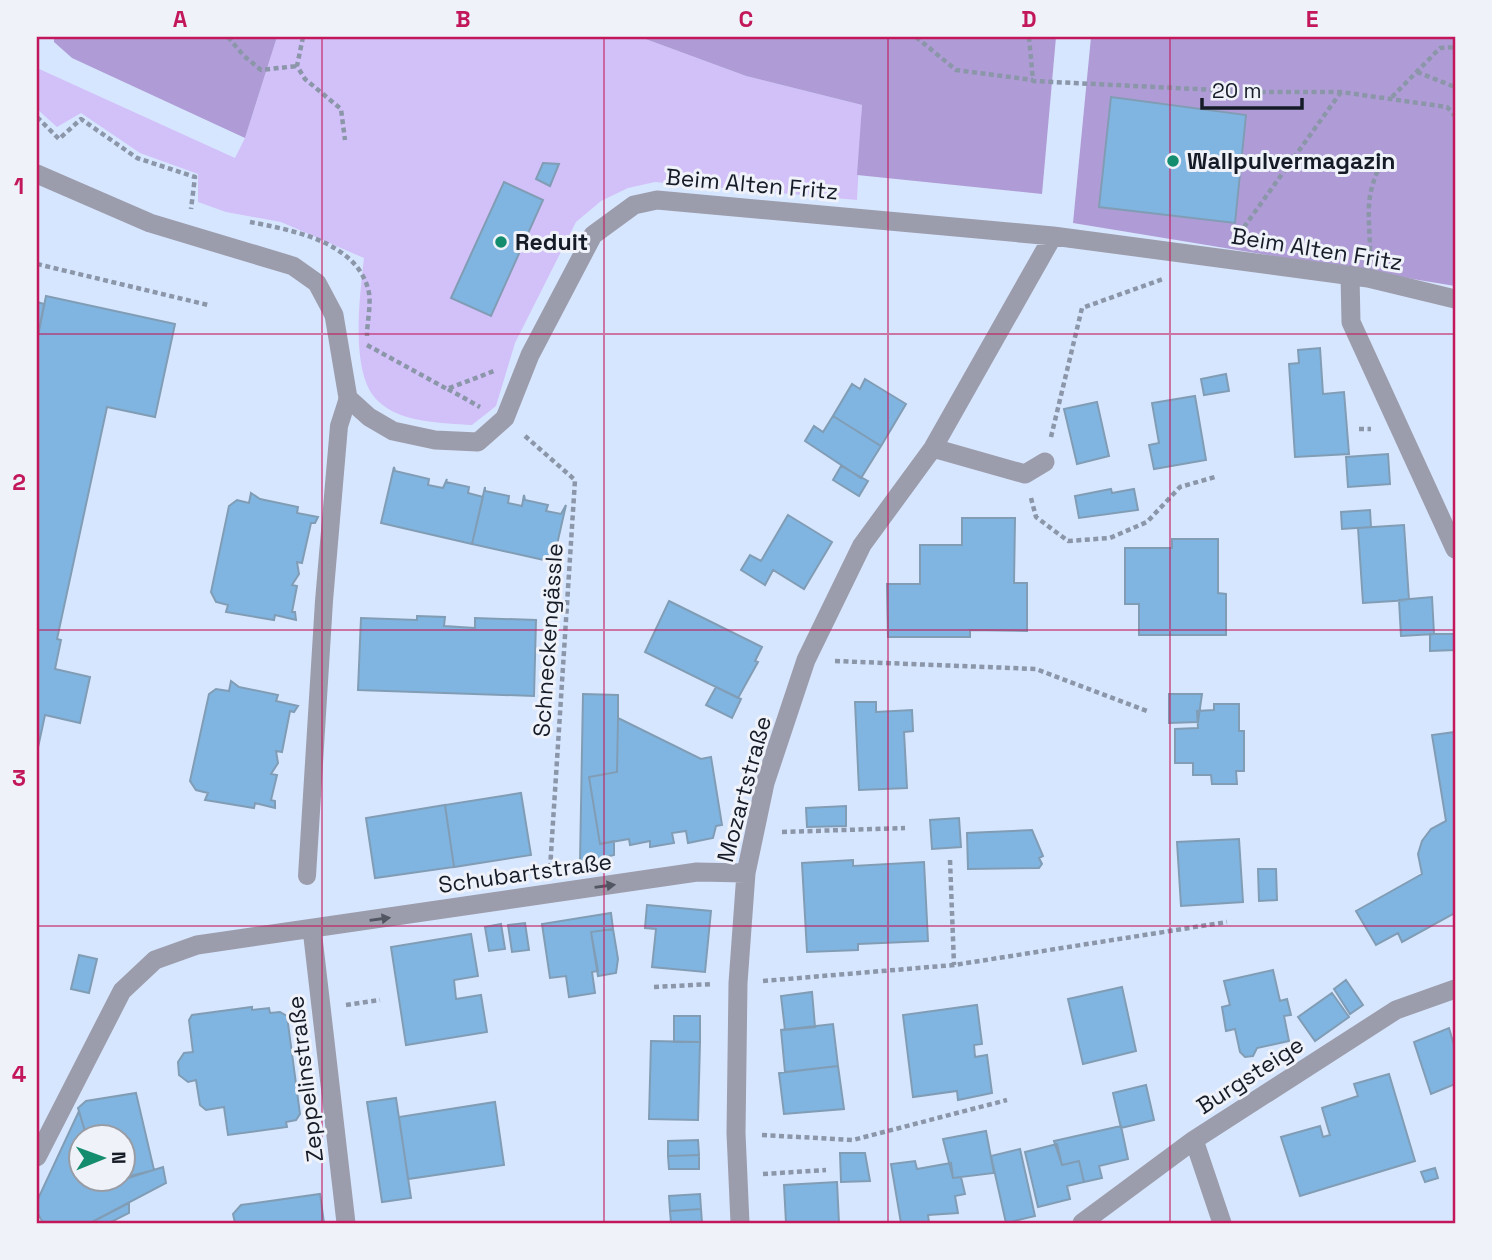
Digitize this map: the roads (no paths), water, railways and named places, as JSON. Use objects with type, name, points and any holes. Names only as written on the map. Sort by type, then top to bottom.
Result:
[{"type":"street","points":[[40,172],[150,223],[293,266],[317,283],[334,315],[348,398]]},
{"type":"street","name":"Beim Alten Fritz","points":[[348,398],[369,417],[393,431],[435,440],[478,442],[505,418],[530,355],[593,235],[634,205],[657,200],[1053,236],[1359,276],[1455,299]]},
{"type":"street","name":"Mozartstraße","points":[[740,1223],[736,1133],[737,983],[746,873],[765,783],[806,660],[862,545],[933,448],[1053,236]]},
{"type":"street","points":[[1359,276],[1351,322],[1455,549]]},
{"type":"street","points":[[933,448],[1025,474],[1045,462]]},
{"type":"street","name":"Schubartstraße","points":[[37,1157],[122,991],[155,960],[197,945],[697,872],[746,873]]},
{"type":"street","name":"Zeppelinstraße","points":[[312,929],[346,1223]]},
{"type":"street","name":"Burgsteige","points":[[1082,1223],[1194,1140],[1396,1010],[1455,989]]},
{"type":"street","points":[[1194,1140],[1222,1223]]},
{"type":"lane","points":[[307,876],[326,574],[339,426],[348,398]]},
{"type":"place","name":"Wallpulvermagazin","points":[[1173,161]]},
{"type":"place","name":"Reduit","points":[[501,242]]}]
